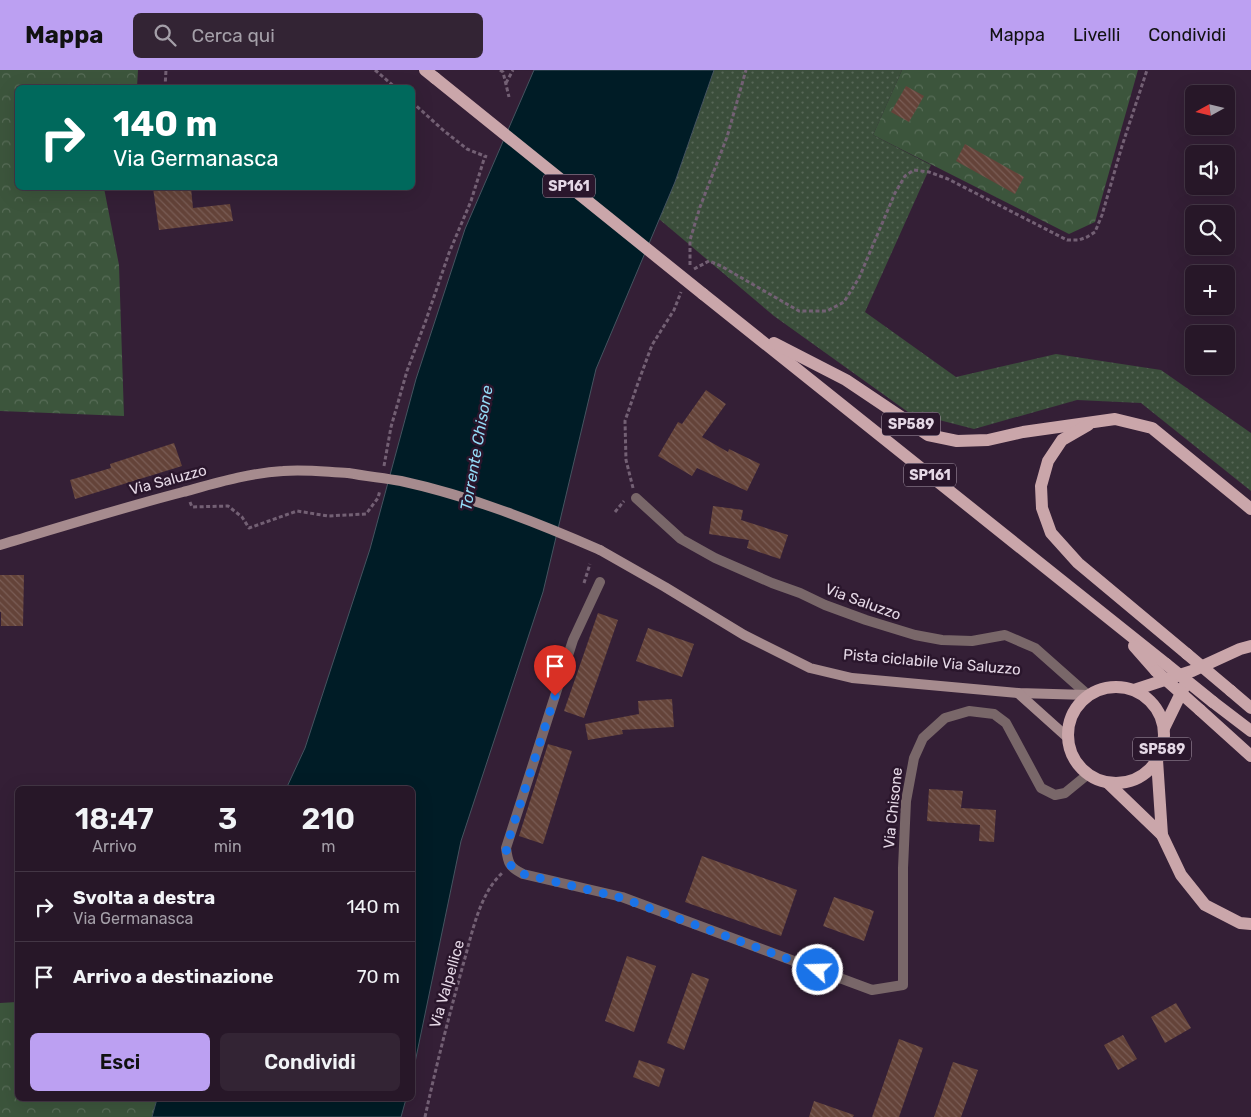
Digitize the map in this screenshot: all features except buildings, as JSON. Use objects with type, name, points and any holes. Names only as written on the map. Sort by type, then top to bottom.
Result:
[{"type":"main road","name":"SP161","points":[[425,70],[1113,621],[1161,667],[1213,702],[1251,731]]},
{"type":"main road","name":"SP589","points":[[747,329],[846,380],[928,435],[957,441],[988,440],[1023,432],[1115,419],[1152,428],[1251,509]]},
{"type":"main road","name":"SP589","points":[[1096,421],[1062,440],[1048,461],[1041,486],[1042,508],[1051,534],[1078,563],[1251,708]]},
{"type":"main road","name":"Via Saluzzo","points":[[0,545],[127,506],[256,474],[306,470],[348,473],[401,481],[447,493],[516,515],[600,550],[744,635],[810,668],[852,678],[1018,693],[1088,695]]},
{"type":"main road","points":[[1087,775],[1077,764],[1070,752],[1067,737],[1069,721],[1076,706],[1088,695],[1102,688],[1119,686],[1134,690],[1192,671],[1245,647],[1251,637]]},
{"type":"main road","points":[[1161,667],[1200,710],[1251,756]]},
{"type":"main road","name":"SP589","points":[[1087,775],[1108,783],[1122,784],[1136,779],[1148,771],[1157,760],[1163,744],[1164,728],[1192,671]]},
{"type":"main road","name":"SP589","points":[[1134,690],[1148,699],[1158,712],[1164,728]]},
{"type":"main road","points":[[1018,693],[1067,737]]},
{"type":"main road","name":"SP589","points":[[1157,760],[1162,835]]},
{"type":"main road","name":"SP589","points":[[1108,783],[1162,835],[1181,875],[1204,905],[1240,923],[1251,924]]},
{"type":"street","name":"Via Saluzzo","points":[[636,498],[681,539],[715,558],[772,583],[866,620],[915,635],[942,640],[972,641],[1005,635],[1035,648],[1088,695]]},
{"type":"street","points":[[510,866],[506,848],[509,838],[573,640],[600,582]]},
{"type":"street","name":"Via Chisone","points":[[510,866],[523,874],[622,898],[872,990],[903,985],[903,868],[906,801],[914,758],[923,738],[945,718],[969,710],[994,714],[1006,723],[1041,788],[1055,794],[1065,793],[1087,775]]},
{"type":"path","points":[[165,85],[166,70]]},
{"type":"path","points":[[375,70],[392,85]]},
{"type":"path","points":[[500,70],[503,72],[509,98]]},
{"type":"path","points":[[506,84],[513,70]]},
{"type":"path","points":[[690,272],[709,261],[800,311],[827,311],[844,302],[859,278],[895,193],[905,176],[914,170],[929,172],[948,179],[1067,240],[1079,240],[1087,237],[1095,232],[1102,215],[1147,70]]},
{"type":"path","points":[[383,471],[391,427],[407,371],[448,253],[471,201],[486,157],[468,149],[415,105]]},
{"type":"path","points":[[186,491],[192,507],[228,506],[242,517],[249,528],[297,511],[328,516],[366,514],[378,498],[380,489]]},
{"type":"path","name":"Via Valpellice","points":[[425,1117],[443,1038],[478,914],[487,892],[497,878],[510,866]]},
{"type":"green space","points":[[0,70],[138,70],[137,85],[15,85],[15,190],[104,190],[119,265],[124,416],[0,411]]},
{"type":"green space","points":[[714,70],[902,70],[873,135],[931,165],[865,312],[956,377],[1056,354],[1161,370],[1251,433],[1251,491],[1141,403],[1077,400],[974,429],[908,412],[774,316],[659,219],[675,182]]},
{"type":"green space","points":[[902,70],[1138,70],[1095,222],[1069,234],[873,135]]},
{"type":"green space","points":[[15,1002],[15,1101],[156,1101],[152,1117],[0,1117],[0,1003]]},
{"type":"water","name":"Torrente Chisone","points":[[534,70],[714,70],[675,182],[596,369],[543,592],[461,841],[415,1062],[415,786],[287,786],[305,748],[370,549],[416,379],[465,229]]},
{"type":"water","points":[[156,1101],[405,1101],[401,1117],[152,1117]]},
{"type":"route","points":[[555,696],[506,848],[510,866],[523,874],[622,898],[818,970]]}]
